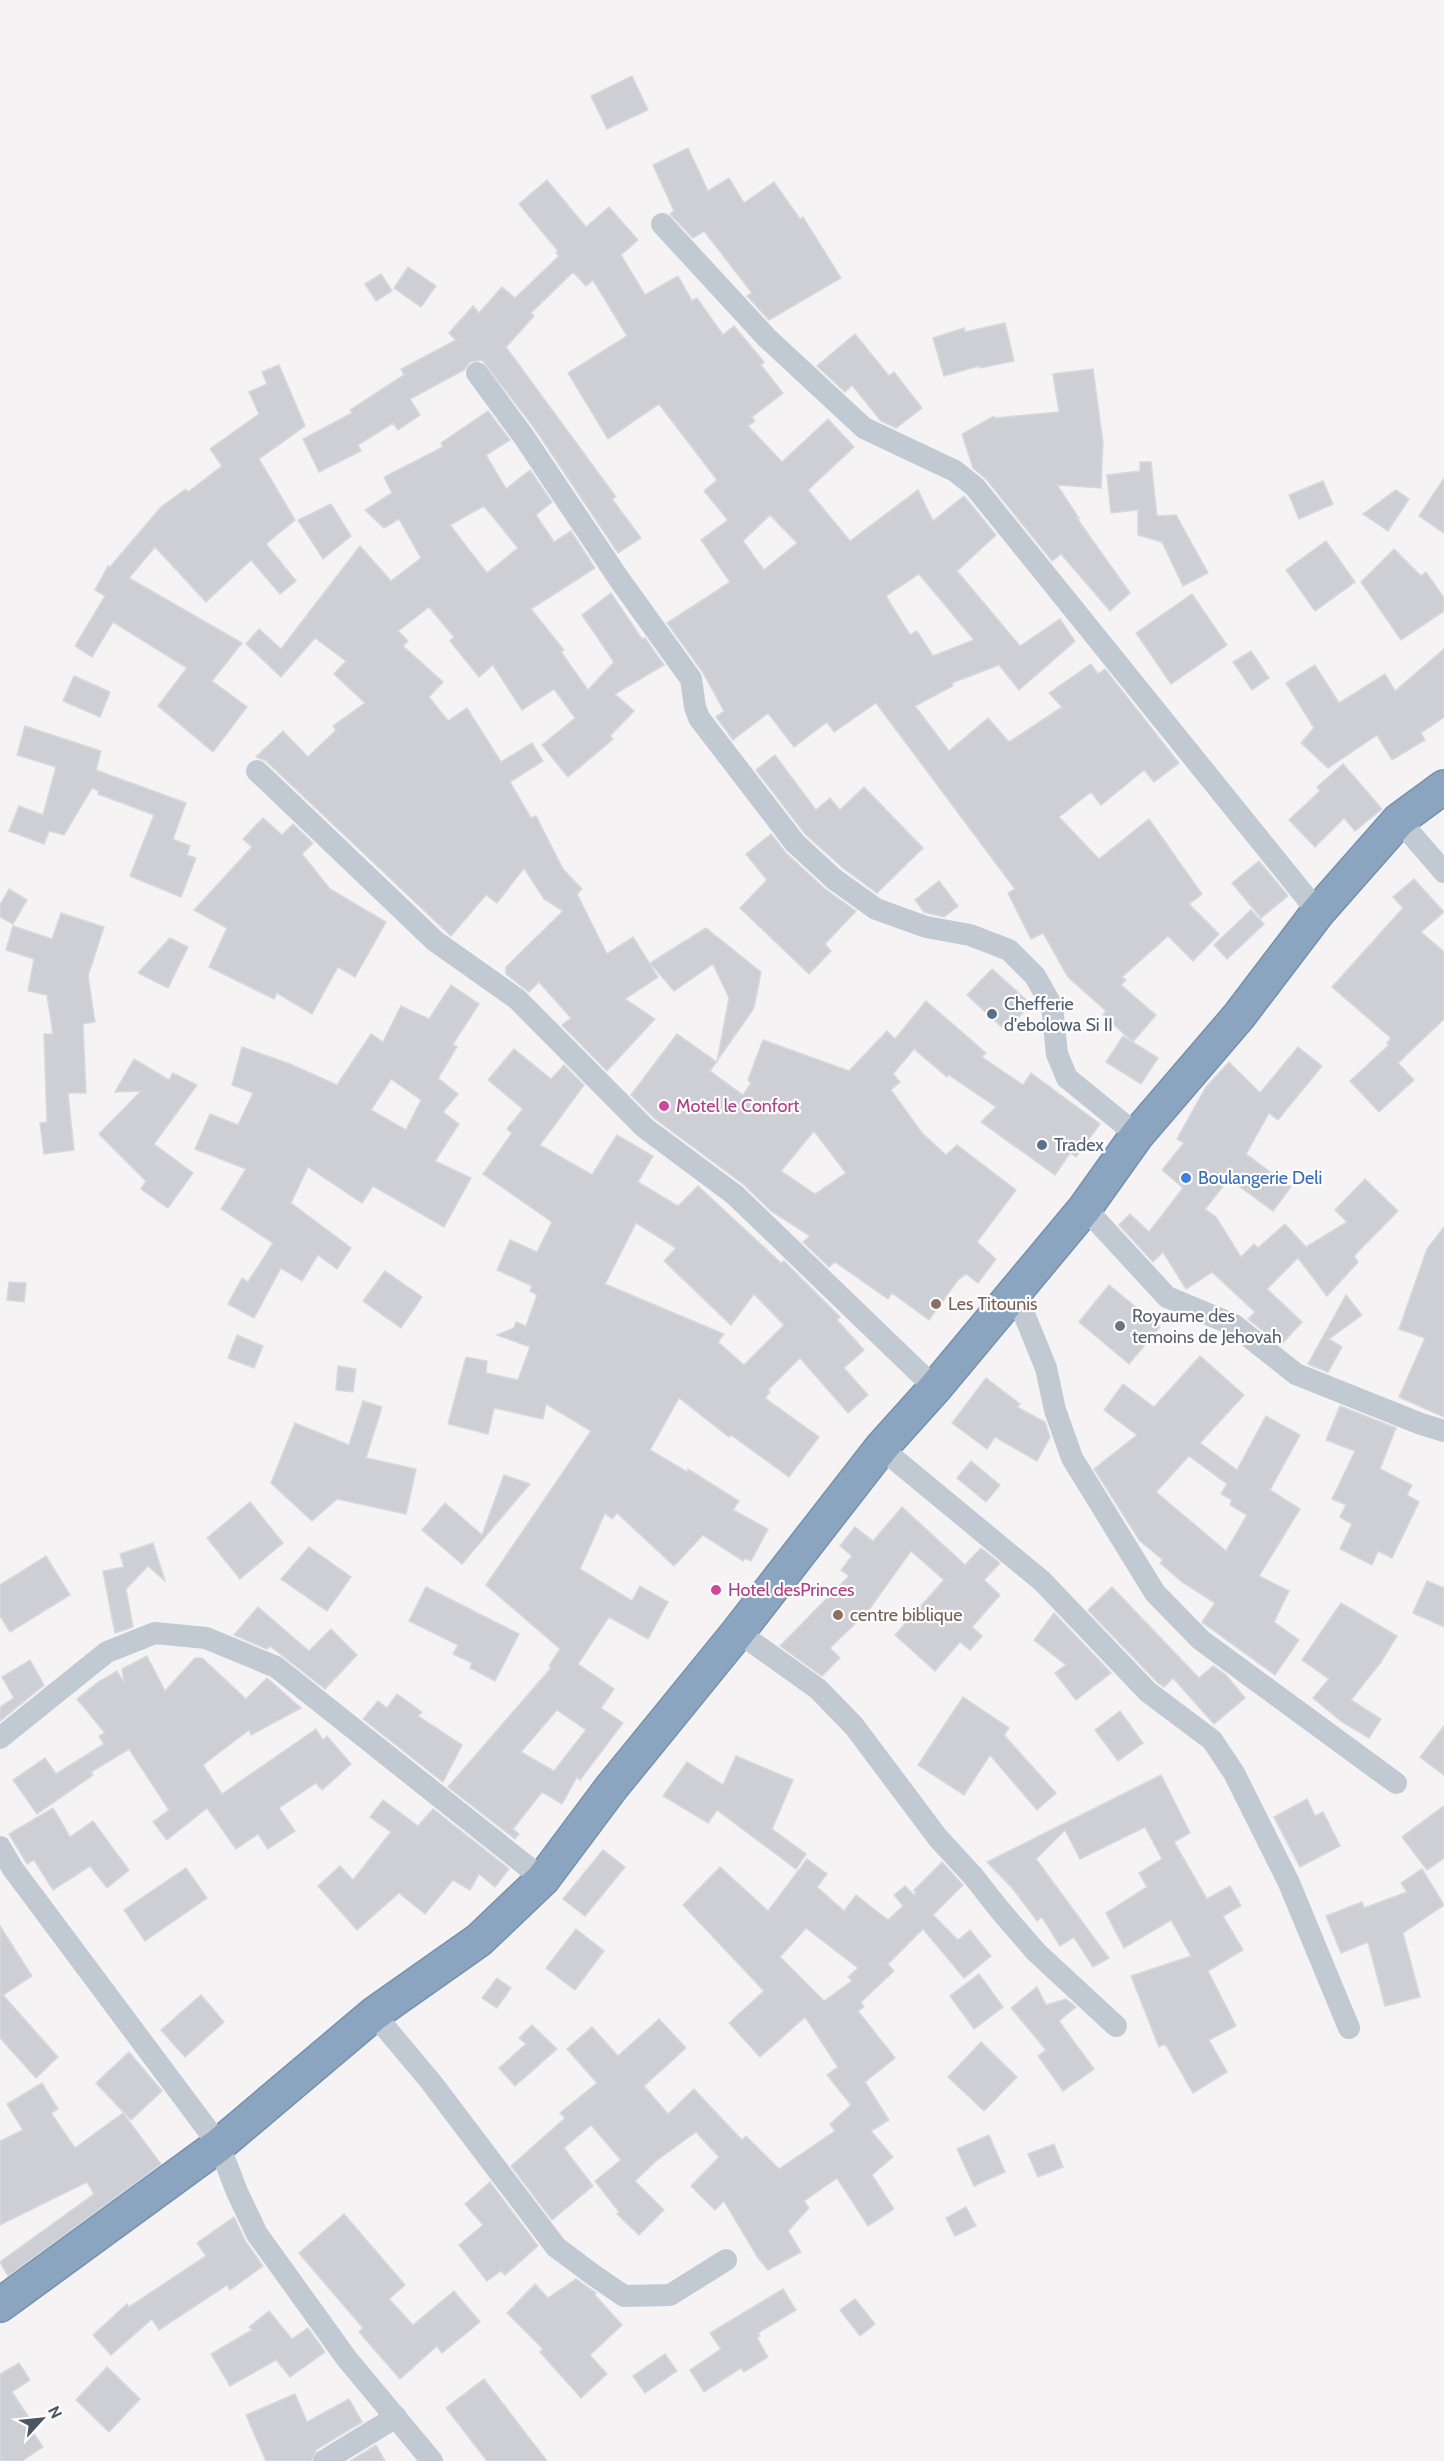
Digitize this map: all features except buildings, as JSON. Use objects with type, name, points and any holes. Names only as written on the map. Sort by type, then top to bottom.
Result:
[{"type":"highway","points":[[0,2305],[219,2145],[374,2014],[478,1940],[543,1879],[611,1788],[738,1632],[881,1448],[935,1388],[1085,1208],[1137,1135],[1239,1016],[1318,912],[1399,820],[1444,787]]},
{"type":"street","points":[[662,224],[767,338],[864,428],[955,471],[975,487],[1318,912]]},
{"type":"street","points":[[477,373],[524,437],[619,579],[687,672],[691,679],[699,718],[795,843],[834,879],[876,909],[926,927],[970,935],[1010,950],[1035,976],[1052,1006],[1057,1054],[1067,1078],[1137,1135]]},
{"type":"street","points":[[257,771],[435,941],[517,999],[645,1128],[735,1195],[935,1388]]},
{"type":"street","points":[[1399,820],[1444,872]]},
{"type":"street","points":[[1085,1208],[1167,1297],[1234,1325],[1296,1374],[1444,1431]]},
{"type":"street","points":[[1015,1292],[1046,1368],[1055,1410],[1072,1458],[1155,1593],[1201,1640],[1396,1783]]},
{"type":"street","points":[[881,1448],[1042,1581],[1148,1692],[1212,1740],[1234,1773],[1289,1883],[1349,2028]]},
{"type":"street","points":[[738,1632],[818,1689],[854,1726],[938,1838],[1036,1952],[1116,2026]]},
{"type":"street","points":[[0,1738],[107,1652],[155,1633],[206,1638],[276,1667],[543,1879]]},
{"type":"street","points":[[0,1847],[13,1869],[219,2145],[237,2192],[257,2234],[347,2359],[432,2461]]},
{"type":"street","points":[[374,2014],[431,2082],[549,2239],[592,2274],[624,2296],[670,2295],[726,2260]]},
{"type":"street","points":[[324,2461],[396,2417]]},
{"type":"place","name":"Chefferie d'ebolowa Si II","points":[[992,1014]]},
{"type":"place","name":"Motel le Confort","points":[[664,1106]]},
{"type":"place","name":"Tradex","points":[[1042,1145]]},
{"type":"place","name":"Boulangerie Deli","points":[[1186,1178]]},
{"type":"place","name":"Les Titounis","points":[[936,1304]]},
{"type":"place","name":"Royaume des temoins de Jehovah","points":[[1120,1326]]},
{"type":"place","name":"Hotel desPrinces","points":[[716,1590]]},
{"type":"place","name":"centre biblique","points":[[838,1615]]}]
